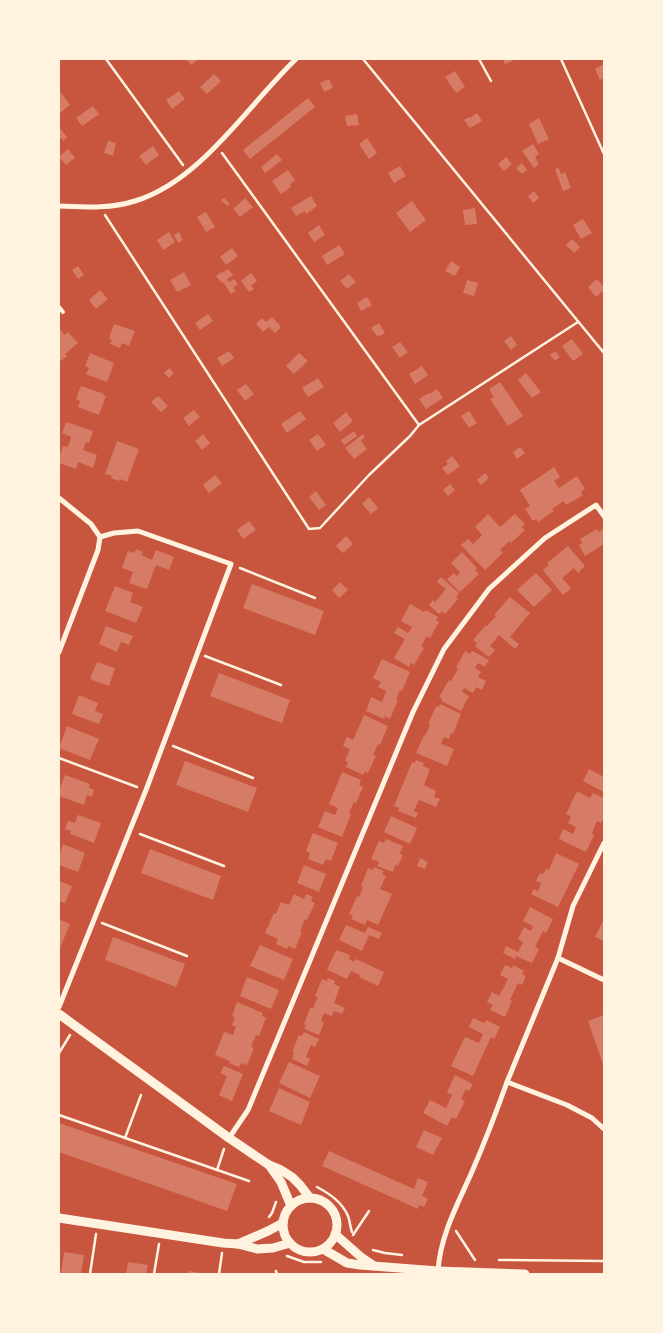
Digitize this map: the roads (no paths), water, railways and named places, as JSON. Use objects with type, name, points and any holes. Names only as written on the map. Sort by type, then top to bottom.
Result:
[{"type":"street","points":[[59,206],[99,207],[132,202],[148,197],[170,186],[216,146],[280,74],[296,59]]},
{"type":"street","points":[[59,498],[91,524],[100,537],[98,550],[59,652]]},
{"type":"street","points":[[229,1138],[248,1110],[412,712],[444,649],[489,589],[545,538],[596,505],[604,516]]},
{"type":"street","points":[[59,1007],[146,790],[231,564],[138,530],[100,537]]},
{"type":"street","points":[[438,1271],[441,1246],[450,1222],[489,1131],[558,958],[573,906],[604,843]]},
{"type":"street","points":[[558,958],[604,980]]},
{"type":"street","points":[[59,1014],[229,1138],[269,1165],[282,1170],[292,1177],[310,1198]]},
{"type":"street","points":[[508,1082],[592,1118],[604,1130]]},
{"type":"street","points":[[269,1165],[280,1182],[291,1206]]},
{"type":"street","points":[[310,1198],[322,1201],[332,1211],[337,1227],[331,1242],[317,1251],[308,1252],[296,1248],[290,1243],[286,1238],[283,1223],[291,1206],[299,1200],[310,1198]]},
{"type":"street","points":[[59,1218],[238,1244],[257,1249],[273,1248],[290,1243]]},
{"type":"street","points":[[238,1244],[283,1223]]},
{"type":"street","points":[[335,1234],[361,1258],[374,1266]]},
{"type":"street","points":[[323,1248],[348,1263],[410,1272],[525,1274]]},
{"type":"lane","points":[[59,307],[63,312]]}]
